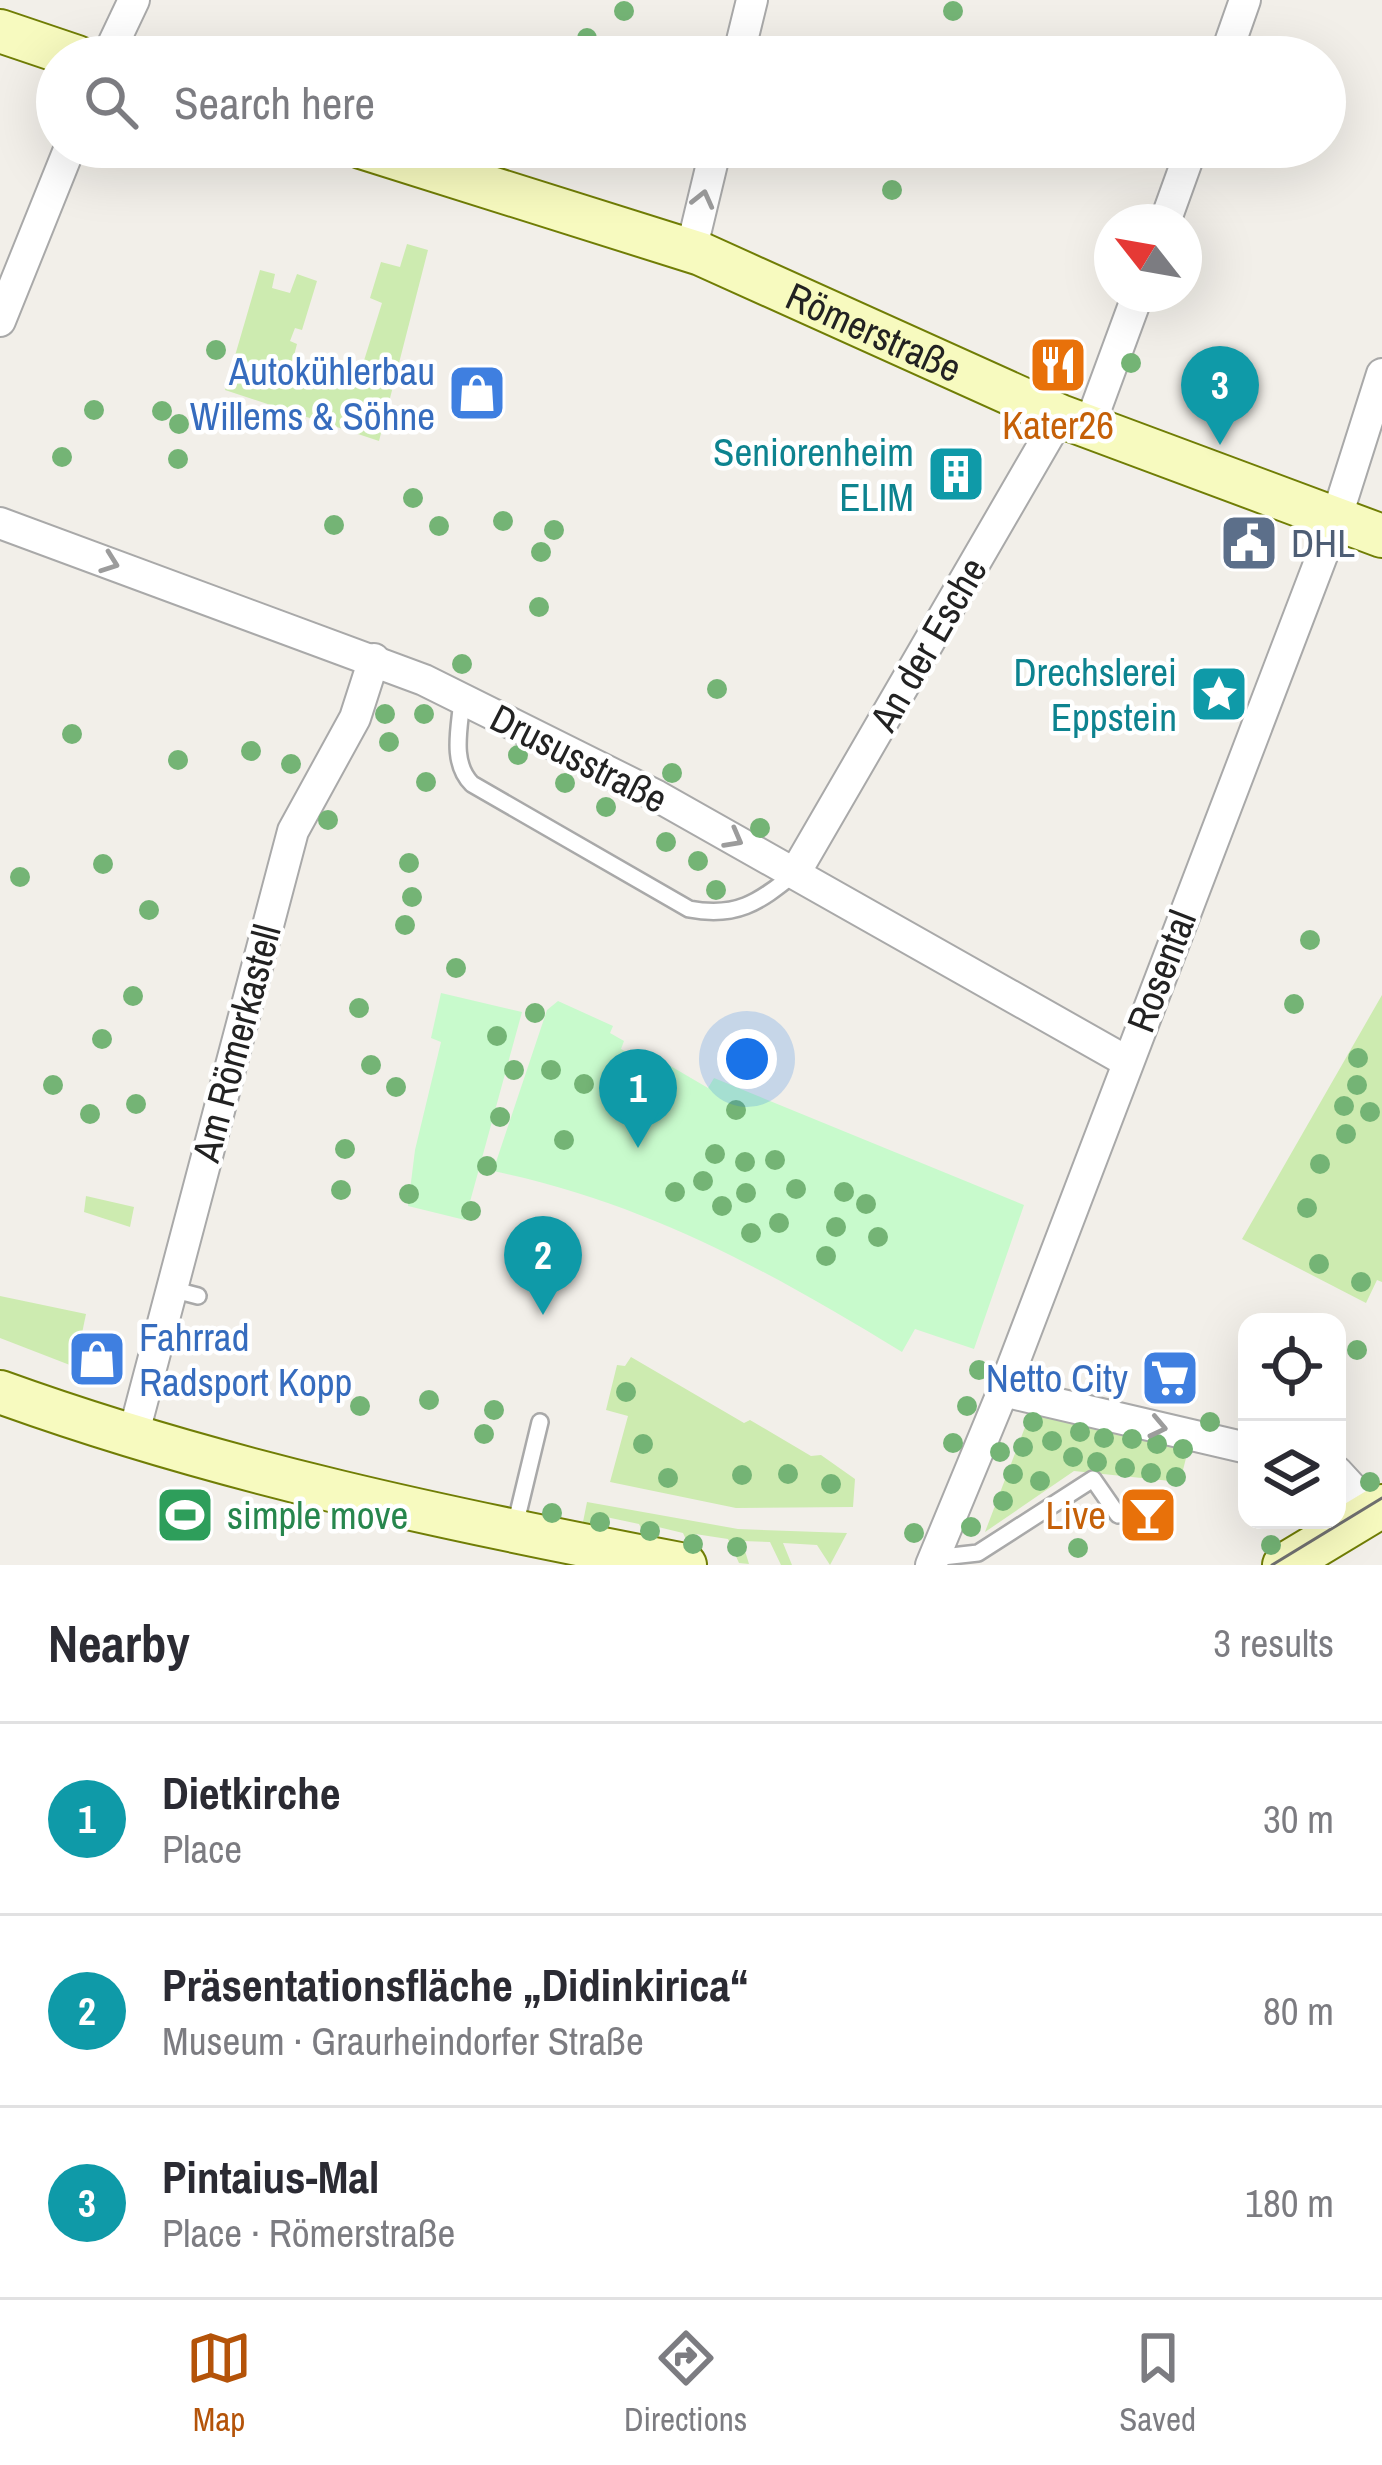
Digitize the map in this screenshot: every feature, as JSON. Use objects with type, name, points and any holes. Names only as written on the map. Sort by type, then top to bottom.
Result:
[{"type":"main road","points":[[0,31],[36,43]]},
{"type":"main road","name":"Römerstraße","points":[[428,168],[691,251],[1075,421],[1382,536]]},
{"type":"main road","points":[[0,1392],[132,1440],[514,1531],[685,1565]]},
{"type":"main road","points":[[1284,1565],[1377,1508]]},
{"type":"street","points":[[117,36],[134,0]]},
{"type":"street","points":[[743,36],[752,0]]},
{"type":"street","points":[[1232,36],[1245,0]]},
{"type":"street","points":[[0,321],[62,168]]},
{"type":"street","points":[[691,251],[711,168]]},
{"type":"street","points":[[1171,204],[1184,168]]},
{"type":"street","name":"An der Esche","points":[[795,873],[1075,421],[1129,312]]},
{"type":"street","name":"Rosental","points":[[933,1562],[1003,1391],[1336,519],[1382,374]]},
{"type":"street","name":"Drususstraße","points":[[0,523],[374,658],[462,699],[656,796],[1126,1060]]},
{"type":"street","name":"Am Römerkastell","points":[[132,1440],[184,1292],[293,831],[356,718],[374,658]]},
{"type":"street","points":[[1003,1391],[1238,1446]]},
{"type":"street","points":[[1346,1480],[1377,1508]]},
{"type":"lane","points":[[462,699],[458,749],[461,773],[472,784],[689,909],[722,915],[756,904],[795,873]]},
{"type":"lane","points":[[514,1531],[540,1422]]},
{"type":"lane","points":[[933,1562],[978,1553],[1093,1479],[1118,1515]]},
{"type":"green space","points":[[407,244],[428,250],[379,441],[225,390],[260,270],[275,274],[272,288],[290,293],[297,274],[317,281],[302,330],[295,328],[290,341],[297,344],[292,363],[357,383],[382,303],[370,298],[381,262],[400,267]]},
{"type":"green space","points":[[441,993],[522,1012],[465,1220],[408,1206],[415,1150],[441,1042],[431,1038]]},
{"type":"green space","points":[[1382,995],[1382,1282],[1377,1280],[1366,1303],[1242,1239]]},
{"type":"green space","points":[[558,1001],[613,1026],[610,1033],[624,1041],[621,1049],[656,1068],[662,1061],[708,1088],[714,1078],[1024,1205],[974,1349],[915,1329],[902,1352],[705,1243],[603,1201],[493,1171],[547,1010]]},
{"type":"green space","points":[[86,1196],[134,1207],[130,1227],[84,1212]]},
{"type":"green space","points":[[0,1296],[86,1314],[75,1367],[0,1338]]},
{"type":"green space","points":[[631,1357],[744,1423],[750,1420],[811,1456],[821,1455],[855,1479],[853,1507],[736,1508],[610,1482],[628,1416],[606,1410],[617,1365],[625,1366]]},
{"type":"green space","points":[[1030,1414],[1189,1446],[1180,1482],[1074,1471],[985,1532]]},
{"type":"green space","points":[[587,1502],[738,1529],[847,1533],[830,1565],[817,1545],[783,1543],[792,1565],[781,1565],[770,1542],[742,1541],[749,1564],[739,1563],[728,1539],[695,1534],[707,1559],[694,1557],[683,1533],[654,1526],[663,1551],[651,1548],[639,1524],[606,1517],[613,1540],[581,1532]]},
{"type":"tram line","points":[[1272,1565],[1382,1498]]},
{"type":"place","name":"Kater26","points":[[1058,365]]},
{"type":"place","name":"Autokühlerbau Willems & Söhne","points":[[477,393]]},
{"type":"place","name":"Pintaius-Mal","points":[[1220,445]]},
{"type":"place","name":"Seniorenheim ELIM","points":[[956,474]]},
{"type":"place","name":"DHL","points":[[1249,543]]},
{"type":"place","name":"Drechslerei Eppstein","points":[[1219,694]]},
{"type":"place","name":"Dietkirche","points":[[638,1148]]},
{"type":"place","name":"Präsentationsfläche „Didinkirica“","points":[[543,1315]]},
{"type":"place","name":"Fahrrad Radsport Kopp","points":[[97,1359]]},
{"type":"place","name":"Netto City","points":[[1170,1378]]},
{"type":"place","name":"simple move","points":[[185,1515]]},
{"type":"place","name":"Live","points":[[1148,1515]]}]
